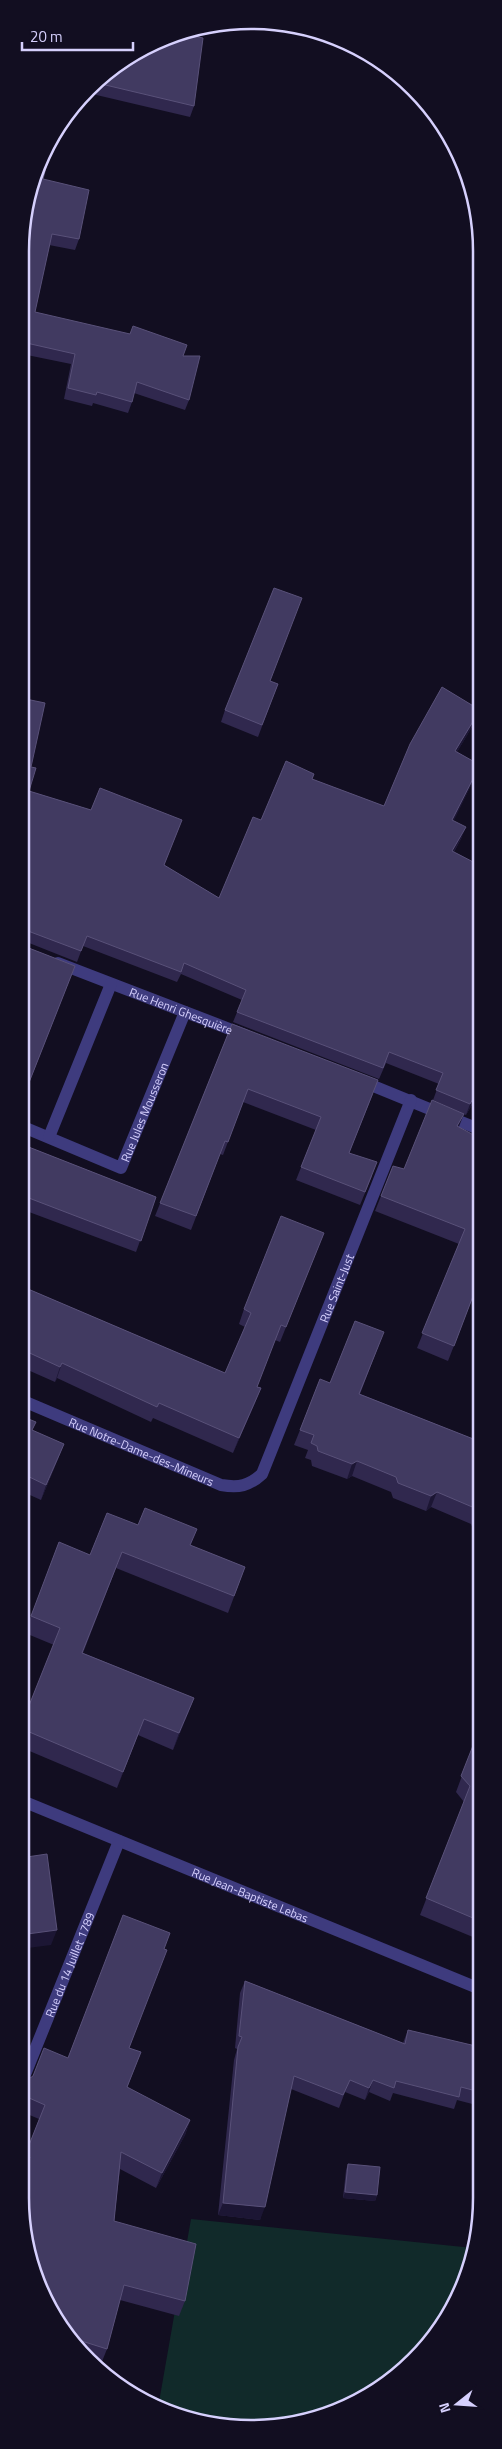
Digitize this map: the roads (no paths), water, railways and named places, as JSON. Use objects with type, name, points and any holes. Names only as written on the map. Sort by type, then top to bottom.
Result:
[{"type":"street","name":"Rue Henri Ghesquière","points":[[48,959],[258,1040]]},
{"type":"street","points":[[49,1137],[111,984]]},
{"type":"street","name":"Rue Jules Mousseron","points":[[29,1129],[121,1168],[185,1012]]},
{"type":"street","points":[[348,1076],[473,1127]]},
{"type":"street","name":"Rue Saint-Just","points":[[262,1474],[411,1100]]},
{"type":"street","name":"Rue Notre-Dame-des-Mineurs","points":[[29,1403],[221,1486],[235,1487],[246,1485],[262,1474]]},
{"type":"street","name":"Rue Jean-Baptiste Lebas","points":[[29,1804],[473,1986]]},
{"type":"street","name":"Rue du 14 Juillet 1789","points":[[29,2065],[119,1841]]}]
